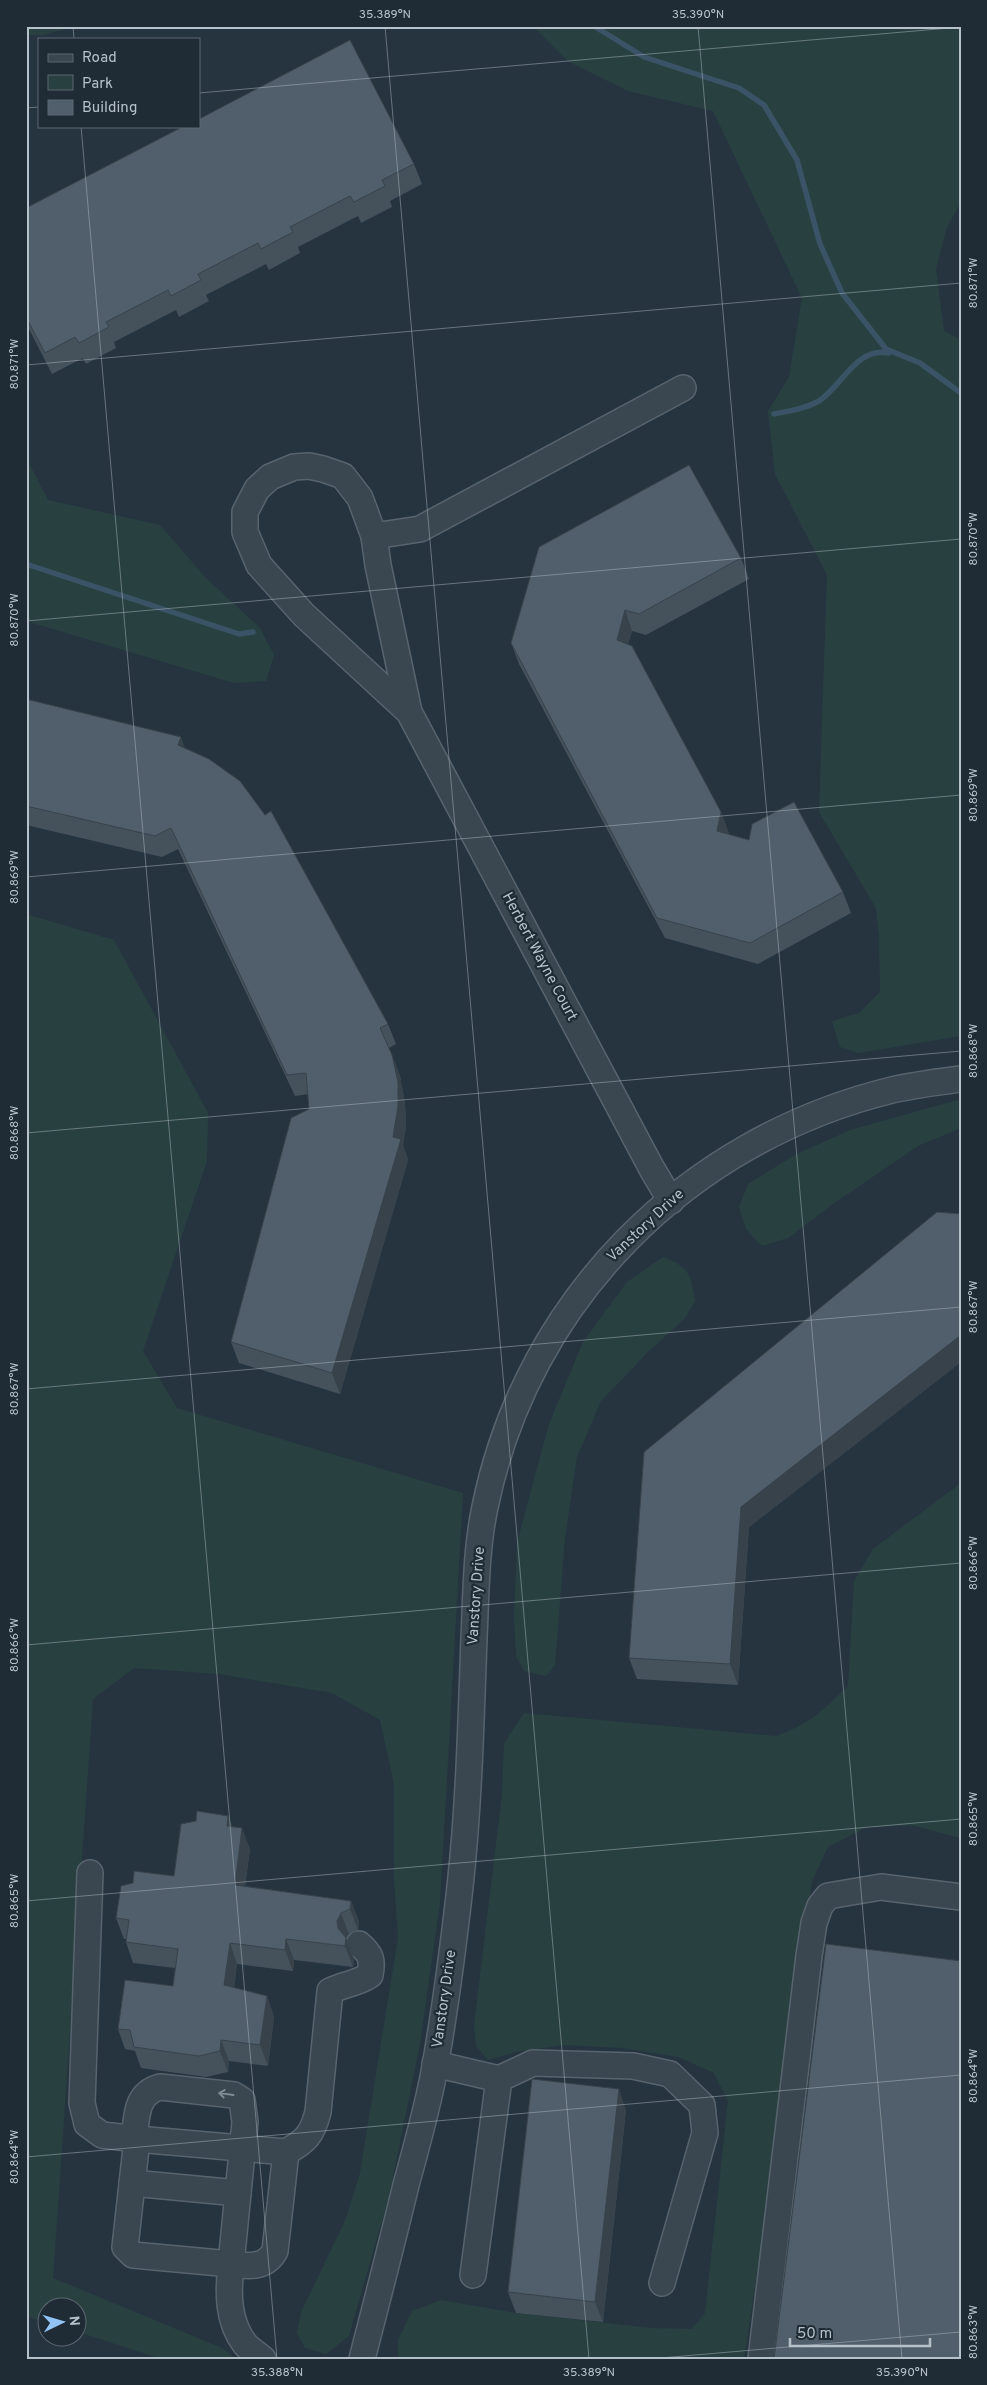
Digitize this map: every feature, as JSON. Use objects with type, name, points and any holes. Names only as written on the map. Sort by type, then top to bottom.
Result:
[{"type":"street","points":[[374,536],[420,529],[683,388]]},
{"type":"street","points":[[309,466],[343,476],[360,498],[374,536],[378,565],[409,712],[304,615],[259,565],[245,532],[245,512],[257,489],[270,477],[294,467],[309,466]]},
{"type":"street","name":"Herbert Wayne Court","points":[[409,712],[647,1161],[671,1201]]},
{"type":"street","name":"Vanstory Drive","points":[[362,2359],[425,2114],[449,1983],[465,1842],[480,1545],[484,1509],[498,1455],[530,1375],[550,1337],[571,1304],[600,1268],[640,1228],[713,1168],[758,1140],[821,1112],[888,1091],[961,1079]]},
{"type":"street","points":[[90,1873],[82,2103],[87,2124],[102,2135],[286,2152],[302,2143],[313,2129],[318,2112],[330,1991],[342,1985],[359,1983],[370,1975],[373,1962],[368,1952],[359,1944]]},
{"type":"street","points":[[761,2359],[809,1956],[814,1923],[820,1906],[828,1896],[881,1887],[961,1897]]},
{"type":"street","points":[[435,2064],[499,2079],[533,2063],[633,2066],[670,2074],[702,2105],[705,2133],[662,2283]]},
{"type":"street","points":[[473,2274],[499,2079]]},
{"type":"street","points":[[263,2359],[245,2344],[233,2322],[228,2291],[231,2264],[238,2193],[242,2149],[245,2122],[242,2100],[234,2095],[160,2087],[144,2095],[139,2103],[125,2247],[133,2255],[231,2264],[263,2264],[270,2259],[275,2251],[286,2152]]},
{"type":"street","points":[[132,2183],[238,2193]]},
{"type":"green space","points":[[26,26],[75,26],[44,35],[26,35]]},
{"type":"green space","points":[[533,26],[961,26],[961,202],[947,227],[936,269],[944,331],[961,340],[961,1036],[858,1053],[840,1047],[832,1021],[859,1013],[880,992],[879,936],[876,908],[819,812],[827,575],[775,474],[768,411],[789,377],[802,298],[713,111],[628,91],[569,62]]},
{"type":"green space","points":[[26,457],[48,500],[160,525],[207,579],[260,628],[274,655],[266,681],[234,683],[26,621]]},
{"type":"green space","points":[[26,914],[114,940],[208,1113],[207,1161],[143,1351],[177,1408],[463,1493],[440,1903],[420,2044],[389,2196],[349,2336],[326,2354],[305,2348],[297,2333],[301,2312],[345,2221],[360,2173],[398,1938],[394,1880],[394,1784],[380,1720],[332,1693],[219,1674],[134,1668],[93,1699],[53,2278],[222,2348],[236,2359],[162,2359],[88,2335],[88,2298],[38,2298],[38,2320],[26,2316]]},
{"type":"green space","points":[[961,1099],[961,1128],[918,1146],[833,1204],[788,1238],[762,1246],[746,1229],[739,1207],[748,1184],[795,1155],[850,1130]]},
{"type":"green space","points":[[663,1257],[678,1264],[687,1273],[692,1284],[695,1301],[685,1318],[648,1352],[601,1401],[577,1457],[565,1538],[555,1665],[546,1676],[524,1671],[516,1656],[514,1616],[517,1543],[549,1424],[583,1342],[627,1282]]},
{"type":"green space","points":[[961,1483],[961,1838],[911,1825],[867,1827],[828,1847],[812,1881],[782,2109],[744,2359],[398,2359],[398,2340],[412,2311],[441,2300],[516,2313],[651,2328],[692,2329],[705,2313],[728,2101],[714,2073],[678,2057],[623,2048],[564,2045],[516,2052],[488,2060],[476,2046],[474,2025],[502,1795],[504,1744],[524,1713],[776,1736],[798,1727],[823,1710],[848,1686],[854,1581],[873,1549]]},
{"type":"building","points":[[350,40],[414,164],[382,180],[385,186],[354,202],[350,196],[290,227],[293,232],[261,249],[258,243],[198,274],[201,280],[171,296],[168,290],[106,322],[109,327],[79,343],[75,337],[45,353],[26,317],[26,208],[180,128],[200,128],[200,118]]},
{"type":"building","points":[[689,465],[741,558],[639,614],[625,610],[617,640],[632,646],[721,812],[717,831],[749,840],[752,824],[794,802],[843,892],[750,943],[657,918],[511,643],[539,547]]},
{"type":"building","points":[[26,699],[181,737],[178,745],[209,759],[240,781],[265,815],[271,811],[388,1024],[380,1028],[392,1055],[398,1082],[398,1106],[393,1137],[401,1139],[332,1373],[231,1342],[291,1118],[309,1109],[306,1073],[287,1075],[171,828],[155,836],[26,806]]},
{"type":"building","points":[[937,1212],[961,1214],[961,1335],[741,1507],[730,1664],[629,1658],[644,1452]]},
{"type":"building","points":[[197,1811],[228,1816],[227,1826],[242,1828],[235,1885],[351,1901],[350,1909],[341,1913],[337,1921],[338,1928],[346,1938],[345,1946],[286,1939],[285,1950],[230,1943],[224,1985],[267,1996],[260,2045],[221,2040],[220,2051],[199,2056],[134,2047],[130,2030],[118,2029],[125,1980],[173,1986],[178,1949],[126,1942],[129,1920],[116,1918],[121,1886],[133,1883],[134,1871],[174,1876],[181,1824],[196,1821]]},
{"type":"building","points":[[826,1944],[961,1961],[961,2359],[774,2359]]},
{"type":"building","points":[[532,2079],[619,2089],[595,2302],[508,2292]]},
{"type":"waterway","points":[[594,26],[644,57],[739,88],[764,105],[797,160],[820,244],[842,293],[886,349],[920,363],[961,393]]},
{"type":"waterway","points":[[774,414],[814,404],[827,394],[859,361],[868,355],[878,352],[889,353]]},
{"type":"waterway","points":[[26,564],[239,634],[253,632]]}]
